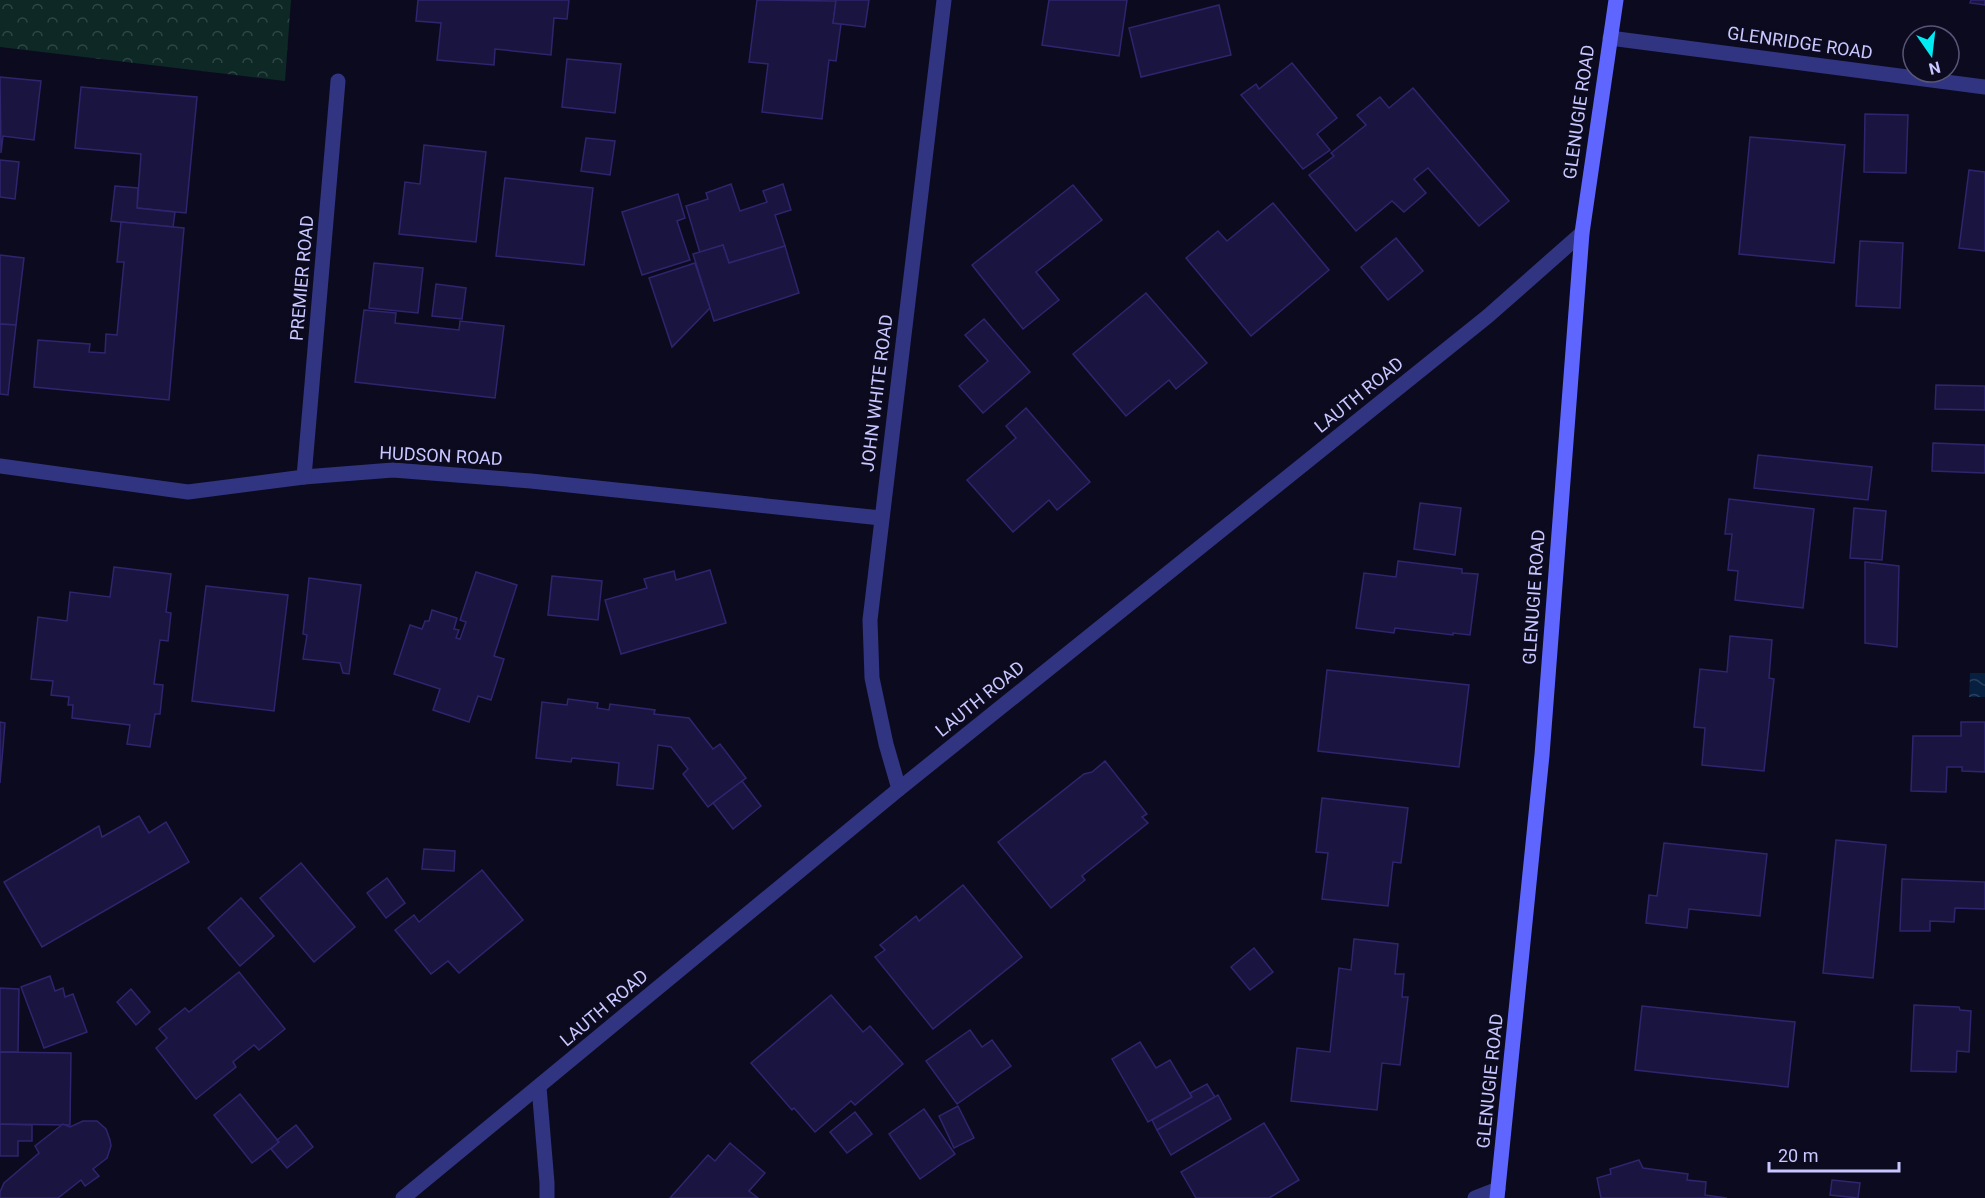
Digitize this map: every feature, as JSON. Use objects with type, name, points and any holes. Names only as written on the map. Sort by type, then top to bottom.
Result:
[{"type":"street","name":"JOHN WHITE ROAD","points":[[899,789],[886,744],[872,678],[870,620],[944,0]]},
{"type":"street","name":"GLENUGIE ROAD","points":[[1498,1193],[1542,755],[1582,232],[1616,0]]},
{"type":"street","name":"GLENRIDGE ROAD","points":[[1610,38],[1985,87]]},
{"type":"street","name":"PREMIER ROAD","points":[[304,477],[338,81]]},
{"type":"street","name":"LAUTH ROAD","points":[[403,1198],[899,789],[1488,316],[1582,232]]},
{"type":"street","name":"HUDSON ROAD","points":[[0,466],[188,492],[304,477],[393,470],[531,481],[881,518]]},
{"type":"street","points":[[539,1087],[547,1198]]},
{"type":"street","points":[[1475,1198],[1498,1193]]},
{"type":"green space","points":[[0,0],[291,0],[285,81],[0,47]]},
{"type":"water","points":[[1970,673],[1985,673],[1985,697],[1969,697]]},
{"type":"building","points":[[418,0],[569,0],[567,19],[554,18],[551,55],[495,49],[494,65],[437,60],[441,23],[416,21]]},
{"type":"building","points":[[757,0],[836,1],[833,23],[841,24],[836,61],[829,60],[822,119],[762,112],[768,64],[749,62]]},
{"type":"building","points":[[836,0],[869,0],[865,27],[833,23]]},
{"type":"building","points":[[1049,0],[1127,0],[1119,56],[1042,45]]},
{"type":"building","points":[[1971,0],[1985,0],[1985,5],[1970,3]]},
{"type":"building","points":[[1219,5],[1231,55],[1141,77],[1129,28]]},
{"type":"building","points":[[567,59],[621,64],[615,113],[562,107]]},
{"type":"building","points":[[1292,63],[1337,118],[1317,134],[1330,150],[1303,169],[1241,95],[1256,84],[1259,89]]},
{"type":"building","points":[[0,77],[41,81],[34,140],[3,136],[1,153]]},
{"type":"building","points":[[81,87],[197,97],[186,213],[137,208],[141,154],[75,148]]},
{"type":"building","points":[[1413,88],[1509,201],[1479,226],[1428,168],[1414,179],[1426,193],[1404,212],[1392,201],[1356,231],[1309,175],[1334,156],[1331,153],[1366,125],[1357,115],[1380,97],[1389,108]]},
{"type":"building","points":[[1865,114],[1908,115],[1906,173],[1864,172]]},
{"type":"building","points":[[1750,137],[1845,145],[1834,263],[1739,254]]},
{"type":"building","points":[[586,138],[615,141],[610,175],[581,171]]},
{"type":"building","points":[[424,145],[486,152],[476,242],[399,234],[405,182],[420,184]]},
{"type":"building","points":[[0,160],[19,162],[15,199],[0,197]]},
{"type":"building","points":[[1969,170],[1985,172],[1985,251],[1959,248]]},
{"type":"building","points":[[505,178],[593,188],[584,265],[496,256]]},
{"type":"building","points":[[731,184],[740,211],[767,202],[763,191],[783,184],[791,210],[775,215],[785,246],[729,263],[723,245],[700,253],[686,206],[708,199],[706,193]]},
{"type":"building","points":[[1073,185],[1102,220],[1036,272],[1059,300],[1023,329],[972,265]]},
{"type":"building","points":[[115,186],[138,188],[137,208],[175,212],[173,227],[111,221]]},
{"type":"building","points":[[678,194],[685,218],[677,221],[690,260],[642,275],[622,212]]},
{"type":"building","points":[[1273,203],[1329,270],[1251,336],[1186,258],[1218,231],[1227,241]]},
{"type":"building","points":[[121,222],[184,228],[169,400],[34,387],[38,340],[90,344],[89,352],[105,353],[106,334],[117,335],[124,262],[117,262]]},
{"type":"building","points":[[1396,238],[1423,271],[1388,300],[1361,267]]},
{"type":"building","points":[[1860,241],[1903,243],[1900,308],[1856,306]]},
{"type":"building","points":[[723,245],[729,263],[785,246],[799,293],[714,321],[693,254]]},
{"type":"building","points":[[0,255],[24,258],[16,325],[0,324]]},
{"type":"building","points":[[374,263],[423,268],[418,313],[369,308]]},
{"type":"building","points":[[695,263],[710,308],[672,347],[649,278]]},
{"type":"building","points":[[436,284],[466,288],[462,319],[432,316]]},
{"type":"building","points":[[1146,293],[1207,363],[1176,389],[1169,380],[1126,416],[1073,354]]},
{"type":"building","points":[[364,310],[396,313],[395,323],[459,330],[460,321],[504,326],[495,398],[355,382]]},
{"type":"building","points":[[984,319],[1030,372],[983,413],[959,386],[988,361],[965,335]]},
{"type":"building","points":[[0,324],[16,325],[8,395],[0,394]]},
{"type":"building","points":[[1936,385],[1985,386],[1985,410],[1935,409]]},
{"type":"building","points":[[1026,408],[1090,482],[1057,510],[1049,500],[1013,532],[967,480],[1016,438],[1006,426]]},
{"type":"building","points":[[1933,443],[1985,445],[1985,473],[1932,471]]},
{"type":"building","points":[[1758,455],[1872,467],[1868,500],[1754,488]]},
{"type":"building","points":[[1729,499],[1814,509],[1803,608],[1735,600],[1738,571],[1728,570],[1732,534],[1725,534]]},
{"type":"building","points":[[1420,503],[1461,508],[1455,555],[1414,549]]},
{"type":"building","points":[[1854,508],[1886,511],[1882,560],[1850,558]]},
{"type":"building","points":[[1398,561],[1462,569],[1462,573],[1478,574],[1470,635],[1395,628],[1394,633],[1356,628],[1364,573],[1396,577]]},
{"type":"building","points":[[1865,562],[1899,566],[1897,647],[1865,643]]},
{"type":"building","points":[[114,567],[171,574],[166,612],[171,613],[168,641],[160,640],[154,684],[163,685],[160,714],[155,714],[150,747],[127,744],[130,725],[72,718],[73,705],[68,705],[69,697],[51,695],[53,681],[31,679],[38,617],[67,621],[70,592],[110,597]]},
{"type":"building","points":[[710,570],[726,623],[621,654],[605,600],[647,588],[644,579],[674,571],[676,580]]},
{"type":"building","points":[[476,572],[517,585],[494,656],[504,659],[491,700],[478,696],[469,722],[433,710],[440,689],[394,674],[410,625],[422,629],[425,621],[429,621],[432,610],[457,618],[454,629],[459,630],[456,638],[460,639],[466,622],[460,620]]},
{"type":"building","points":[[552,576],[602,581],[598,620],[548,615]]},
{"type":"building","points":[[309,578],[361,585],[349,674],[343,673],[340,663],[303,659],[307,635],[303,634]]},
{"type":"building","points":[[206,586],[288,595],[274,711],[192,701]]},
{"type":"building","points":[[1730,636],[1772,640],[1769,678],[1774,679],[1764,771],[1702,765],[1705,728],[1694,727],[1700,669],[1727,672]]},
{"type":"building","points":[[1327,670],[1469,685],[1459,767],[1318,751]]},
{"type":"building","points":[[568,699],[598,703],[597,708],[609,710],[610,704],[655,710],[654,714],[689,718],[713,749],[720,744],[746,778],[708,807],[683,774],[688,769],[671,747],[658,745],[653,789],[617,785],[619,763],[572,758],[571,762],[536,758],[542,702],[567,705]]},
{"type":"building","points":[[0,722],[5,723],[0,783]]},
{"type":"building","points":[[1961,722],[1985,722],[1985,772],[1962,771],[1962,767],[1947,767],[1946,792],[1911,791],[1913,736],[1961,736]]},
{"type":"building","points":[[1105,761],[1147,814],[1142,817],[1148,823],[1082,876],[1085,880],[1051,908],[998,842],[1084,774],[1092,772]]},
{"type":"building","points":[[742,781],[761,806],[733,829],[713,803]]},
{"type":"building","points":[[1322,798],[1408,808],[1401,863],[1393,862],[1388,906],[1322,899],[1328,853],[1316,852]]},
{"type":"building","points":[[139,816],[149,833],[166,822],[189,862],[42,947],[4,882],[99,826],[102,837]]},
{"type":"building","points":[[1836,840],[1886,845],[1873,978],[1823,973]]},
{"type":"building","points":[[1664,843],[1767,854],[1760,916],[1689,909],[1687,928],[1646,923],[1649,895],[1657,896]]},
{"type":"building","points":[[424,849],[455,851],[454,871],[422,869]]},
{"type":"building","points":[[301,863],[355,927],[314,962],[260,898]]},
{"type":"building","points":[[482,870],[523,920],[459,973],[448,961],[431,974],[395,930],[414,915],[419,922]]},
{"type":"building","points":[[387,878],[405,903],[386,918],[367,893]]},
{"type":"building","points":[[1902,879],[1985,882],[1985,909],[1955,908],[1954,922],[1930,921],[1930,931],[1900,931]]},
{"type":"building","points":[[963,885],[1022,957],[933,1029],[875,957],[885,950],[880,945],[916,916],[919,921]]},
{"type":"building","points":[[241,898],[274,936],[240,966],[208,928]]},
{"type":"building","points":[[1354,939],[1398,944],[1395,974],[1404,974],[1402,997],[1408,997],[1400,1065],[1382,1063],[1377,1110],[1291,1101],[1297,1048],[1330,1052],[1339,968],[1351,970]]},
{"type":"building","points":[[1254,948],[1273,972],[1250,990],[1231,967]]},
{"type":"building","points":[[239,972],[285,1029],[259,1050],[254,1045],[233,1062],[236,1067],[196,1099],[156,1048],[167,1038],[159,1029],[185,1008],[189,1012]]},
{"type":"building","points":[[50,976],[55,991],[63,988],[65,997],[73,994],[87,1032],[44,1048],[21,987]]},
{"type":"building","points":[[0,988],[19,989],[18,1052],[0,1052]]},
{"type":"building","points":[[131,989],[150,1012],[136,1025],[117,1002]]},
{"type":"building","points":[[831,995],[863,1032],[870,1026],[903,1064],[855,1105],[851,1101],[815,1132],[794,1108],[792,1110],[751,1063]]},
{"type":"building","points":[[1914,1005],[1959,1007],[1960,1010],[1971,1011],[1969,1052],[1957,1051],[1956,1072],[1911,1071]]},
{"type":"building","points":[[1642,1006],[1795,1022],[1788,1087],[1635,1070]]},
{"type":"building","points":[[970,1030],[982,1047],[992,1040],[1011,1066],[957,1104],[926,1061]]},
{"type":"building","points":[[1140,1042],[1156,1068],[1170,1060],[1192,1097],[1148,1122],[1112,1059]]},
{"type":"building","points":[[0,1052],[71,1053],[70,1125],[0,1124]]},
{"type":"building","points":[[1207,1084],[1215,1097],[1157,1130],[1152,1120],[1192,1097],[1190,1093]]},
{"type":"building","points":[[240,1094],[279,1142],[252,1163],[214,1115]]},
{"type":"building","points":[[1218,1095],[1231,1119],[1171,1155],[1157,1130]]},
{"type":"building","points":[[958,1106],[974,1138],[954,1148],[939,1116]]},
{"type":"building","points":[[924,1109],[955,1154],[920,1179],[889,1134]]},
{"type":"building","points":[[855,1112],[872,1134],[847,1153],[830,1132]]},
{"type":"building","points":[[83,1121],[97,1121],[106,1129],[110,1140],[111,1146],[107,1158],[93,1169],[99,1176],[85,1186],[81,1180],[58,1198],[0,1198],[4,1183],[39,1153],[35,1146],[63,1124],[70,1127]]},
{"type":"building","points":[[1264,1123],[1299,1180],[1269,1198],[1196,1198],[1181,1172]]},
{"type":"building","points":[[0,1124],[32,1125],[32,1141],[18,1141],[18,1156],[0,1156]]},
{"type":"building","points":[[296,1125],[313,1147],[287,1168],[271,1149],[279,1142],[277,1140]]},
{"type":"building","points":[[730,1143],[765,1173],[749,1191],[758,1198],[670,1198],[708,1155],[715,1161]]},
{"type":"building","points":[[1639,1160],[1643,1168],[1688,1174],[1687,1180],[1706,1182],[1705,1195],[1727,1198],[1601,1198],[1597,1178],[1611,1174],[1610,1169]]},
{"type":"building","points":[[1832,1180],[1860,1183],[1858,1198],[1830,1195]]}]
